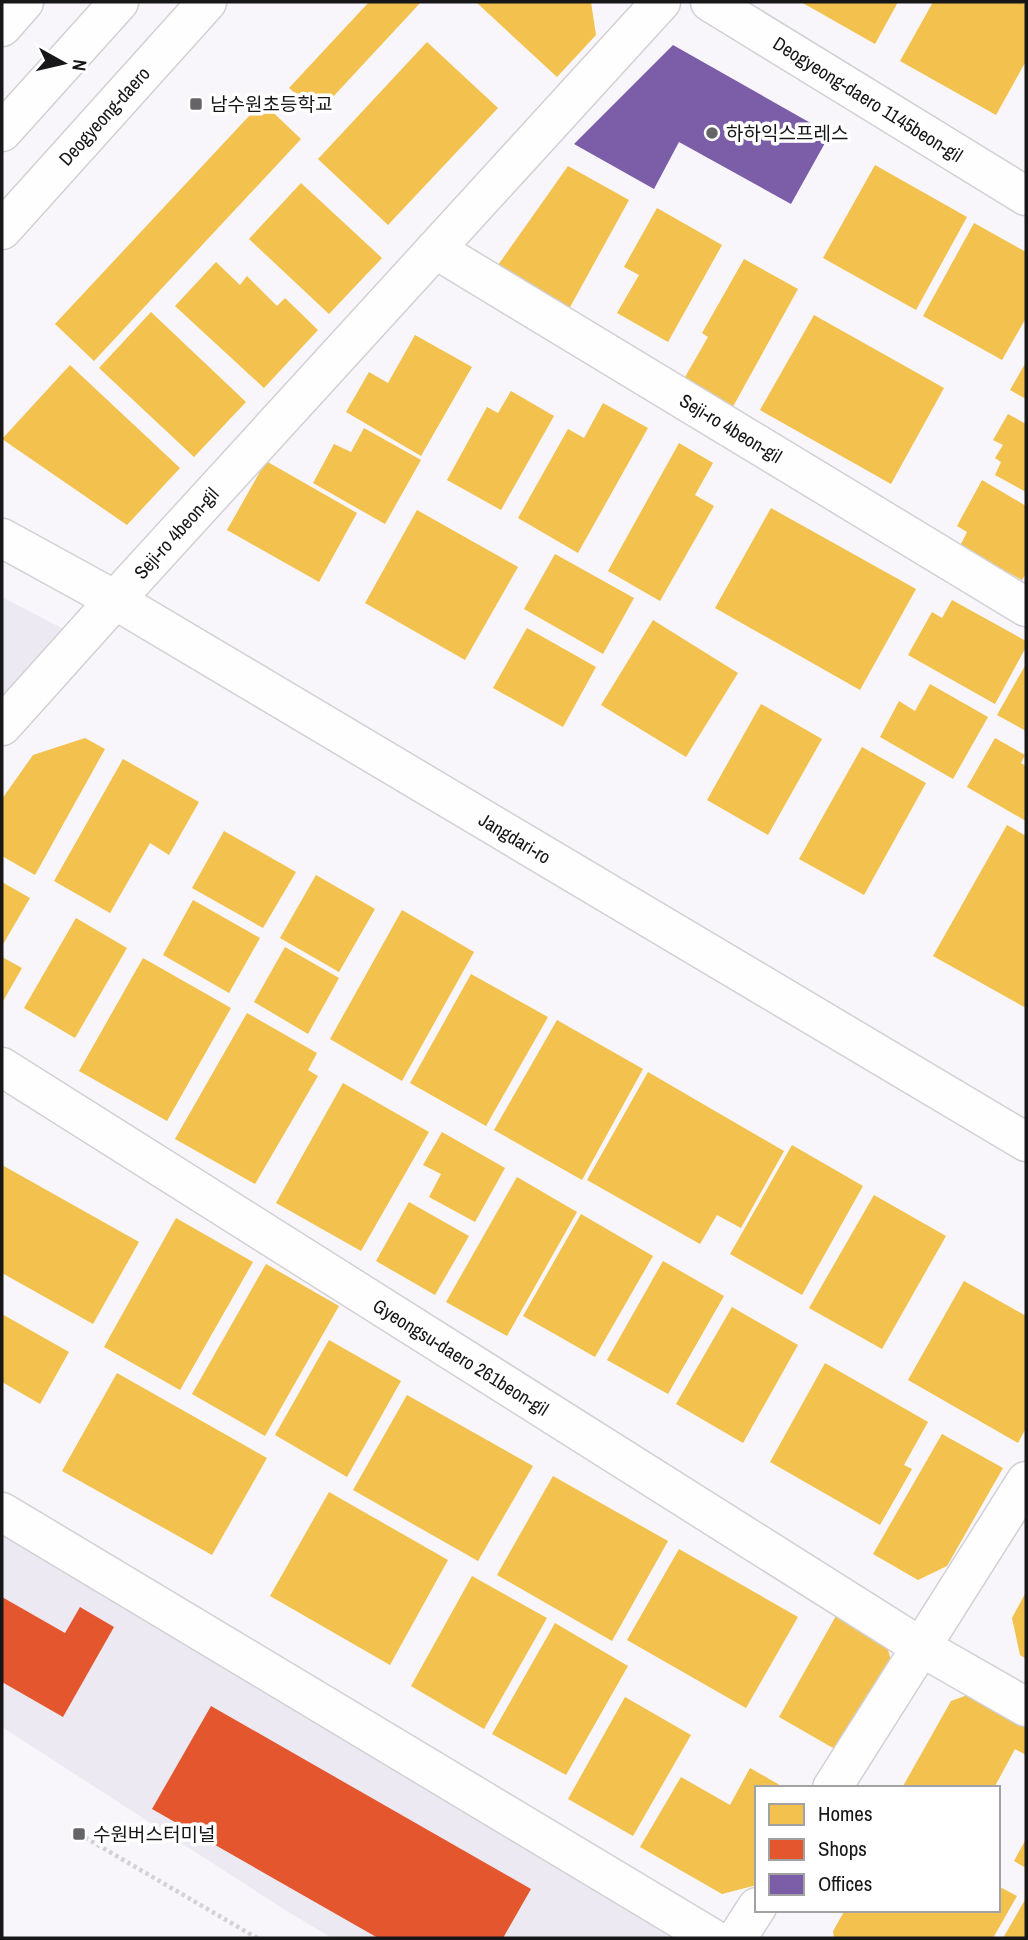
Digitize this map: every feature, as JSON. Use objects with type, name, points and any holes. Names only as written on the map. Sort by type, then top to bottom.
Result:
[{"type":"street","points":[[2,27],[24,2]]},
{"type":"street","points":[[2,132],[119,2]]},
{"type":"street","name":"Deogyeong-daero","points":[[2,230],[207,2]]},
{"type":"street","name":"Seji-ro 4beon-gil","points":[[115,600],[661,2]]},
{"type":"street","name":"Deogyeong-daero 1145beon-gil","points":[[710,2],[1026,196]]},
{"type":"street","name":"Seji-ro 4beon-gil","points":[[435,249],[1026,607]]},
{"type":"street","name":"Jangdari-ro","points":[[2,538],[115,600],[1026,1142]]},
{"type":"street","points":[[2,726],[115,600]]},
{"type":"street","name":"Gyeongsu-daero 261beon-gil","points":[[2,1067],[921,1647],[1026,1707]]},
{"type":"street","points":[[833,1786],[1026,1481]]},
{"type":"street","points":[[2,1512],[712,1938]]},
{"type":"street","points":[[737,1938],[755,1909]]},
{"type":"path","points":[[79,1835],[257,1938]]},
{"type":"shaded area","points":[[2,597],[71,633],[2,710]]},
{"type":"shaded area","points":[[2,1523],[694,1938],[332,1938],[285,1910],[2,1727]]},
{"type":"building: Homes","points":[[369,2],[421,2],[318,113],[289,88]]},
{"type":"building: Homes","points":[[476,2],[591,2],[596,35],[557,77]]},
{"type":"building: Homes","points":[[801,2],[898,2],[875,44]]},
{"type":"building: Homes","points":[[933,2],[1021,2],[1026,5],[1026,61],[996,115],[900,61]]},
{"type":"building: Homes","points":[[427,42],[498,108],[388,225],[318,159]]},
{"type":"building: Homes","points":[[262,102],[301,139],[94,361],[55,324]]},
{"type":"building: Homes","points":[[875,165],[967,217],[916,310],[823,258]]},
{"type":"building: Homes","points":[[568,166],[629,200],[569,309],[496,268]]},
{"type":"building: Homes","points":[[301,183],[382,258],[329,314],[249,239]]},
{"type":"building: Homes","points":[[657,208],[722,245],[668,342],[617,313],[639,275],[624,267]]},
{"type":"building: Homes","points":[[974,223],[1026,252],[1026,318],[1002,360],[923,316]]},
{"type":"building: Homes","points":[[744,259],[798,289],[730,412],[681,384],[708,337],[702,333]]},
{"type":"building: Homes","points":[[216,262],[240,285],[247,276],[277,306],[285,298],[318,330],[264,388],[175,306]]},
{"type":"building: Homes","points":[[151,312],[246,402],[194,457],[99,368]]},
{"type":"building: Homes","points":[[814,315],[944,388],[891,484],[760,410]]},
{"type":"building: Homes","points":[[415,335],[472,367],[421,456],[346,412],[369,372],[388,383]]},
{"type":"building: Homes","points":[[1026,362],[1026,399],[1010,390]]},
{"type":"building: Homes","points":[[70,365],[180,468],[127,525],[2,439]]},
{"type":"building: Homes","points":[[511,391],[554,416],[501,510],[447,480],[487,407],[498,413]]},
{"type":"building: Homes","points":[[603,403],[648,428],[578,553],[518,518],[568,429],[584,438]]},
{"type":"building: Homes","points":[[1008,414],[1026,424],[1026,492],[995,475],[1001,462],[995,458],[1003,445],[993,440]]},
{"type":"building: Homes","points":[[364,428],[421,460],[385,524],[313,483],[334,444],[351,452]]},
{"type":"building: Homes","points":[[679,443],[713,463],[695,495],[714,506],[660,601],[608,571]]},
{"type":"building: Homes","points":[[266,461],[357,513],[319,582],[227,530]]},
{"type":"building: Homes","points":[[982,480],[1026,506],[1026,573],[1022,580],[960,546],[967,532],[957,526]]},
{"type":"building: Homes","points":[[771,508],[916,589],[860,690],[715,608]]},
{"type":"building: Homes","points":[[417,510],[518,567],[465,660],[365,603]]},
{"type":"building: Homes","points":[[555,554],[634,598],[603,654],[524,609]]},
{"type":"building: Homes","points":[[952,600],[1026,641],[1026,647],[995,704],[908,655],[932,612],[942,618]]},
{"type":"building: Homes","points":[[653,620],[738,673],[686,757],[601,705]]},
{"type":"building: Homes","points":[[527,628],[596,667],[563,727],[493,688]]},
{"type":"building: Homes","points":[[1026,664],[1026,731],[997,715]]},
{"type":"building: Homes","points":[[930,684],[988,717],[953,779],[880,737],[899,701],[915,711]]},
{"type":"building: Homes","points":[[761,704],[822,739],[768,835],[707,800]]},
{"type":"building: Homes","points":[[85,738],[105,749],[35,875],[2,856],[2,799],[33,755]]},
{"type":"building: Homes","points":[[995,738],[1025,755],[1021,763],[1026,766],[1026,821],[967,787]]},
{"type":"building: Homes","points":[[862,747],[926,783],[864,895],[799,859]]},
{"type":"building: Homes","points":[[123,759],[199,802],[169,855],[150,843],[110,913],[54,881]]},
{"type":"building: Homes","points":[[1007,825],[1026,836],[1026,1008],[933,956]]},
{"type":"building: Homes","points":[[224,831],[296,872],[263,928],[192,888]]},
{"type":"building: Homes","points":[[316,875],[375,909],[339,972],[280,938]]},
{"type":"building: Homes","points":[[2,882],[30,898],[2,946]]},
{"type":"building: Homes","points":[[193,900],[260,938],[229,993],[163,955]]},
{"type":"building: Homes","points":[[402,910],[474,952],[402,1081],[330,1039]]},
{"type":"building: Homes","points":[[76,918],[127,948],[75,1038],[24,1008]]},
{"type":"building: Homes","points":[[285,947],[339,978],[308,1034],[254,1002]]},
{"type":"building: Homes","points":[[2,957],[22,968],[2,1003]]},
{"type":"building: Homes","points":[[143,958],[231,1008],[167,1121],[79,1071]]},
{"type":"building: Homes","points":[[471,974],[548,1017],[486,1126],[410,1083]]},
{"type":"building: Homes","points":[[247,1013],[317,1053],[308,1070],[318,1076],[255,1184],[175,1139]]},
{"type":"building: Homes","points":[[557,1020],[643,1069],[582,1180],[494,1130]]},
{"type":"building: Homes","points":[[648,1072],[784,1151],[741,1228],[717,1215],[700,1244],[587,1180]]},
{"type":"building: Homes","points":[[343,1083],[429,1132],[361,1251],[276,1203]]},
{"type":"building: Homes","points":[[442,1132],[505,1168],[475,1222],[429,1197],[441,1174],[423,1165]]},
{"type":"building: Homes","points":[[792,1145],[863,1186],[802,1295],[730,1254]]},
{"type":"building: Homes","points":[[2,1165],[139,1242],[93,1324],[2,1273]]},
{"type":"building: Homes","points":[[517,1177],[577,1212],[507,1336],[446,1302]]},
{"type":"building: Homes","points":[[874,1195],[946,1236],[882,1349],[809,1308]]},
{"type":"building: Homes","points":[[409,1202],[469,1236],[435,1295],[376,1261]]},
{"type":"building: Homes","points":[[581,1214],[653,1256],[595,1357],[523,1316]]},
{"type":"building: Homes","points":[[176,1218],[253,1262],[180,1390],[104,1347]]},
{"type":"building: Homes","points":[[663,1261],[724,1296],[668,1394],[607,1360]]},
{"type":"building: Homes","points":[[266,1264],[339,1306],[265,1436],[192,1394]]},
{"type":"building: Homes","points":[[964,1281],[1026,1316],[1026,1428],[1018,1443],[908,1380]]},
{"type":"building: Homes","points":[[732,1307],[798,1345],[743,1443],[676,1404]]},
{"type":"building: Homes","points":[[2,1314],[69,1352],[40,1404],[2,1382]]},
{"type":"building: Homes","points":[[329,1340],[401,1381],[347,1477],[275,1435]]},
{"type":"building: Homes","points":[[825,1363],[928,1422],[904,1465],[912,1469],[880,1525],[770,1462]]},
{"type":"building: Homes","points":[[117,1373],[267,1458],[212,1555],[62,1471]]},
{"type":"building: Homes","points":[[407,1395],[533,1466],[478,1561],[353,1490]]},
{"type":"building: Homes","points":[[942,1434],[1003,1468],[947,1566],[918,1580],[873,1554]]},
{"type":"building: Homes","points":[[553,1476],[668,1541],[612,1641],[497,1575]]},
{"type":"building: Homes","points":[[329,1492],[448,1560],[390,1665],[270,1596]]},
{"type":"building: Homes","points":[[679,1549],[798,1617],[746,1708],[627,1640]]},
{"type":"building: Homes","points":[[472,1576],[547,1618],[484,1729],[411,1686]]},
{"type":"building: Homes","points":[[1026,1592],[1026,1659],[1020,1655],[1012,1618]]},
{"type":"building: Homes","points":[[841,1607],[882,1630],[891,1660],[840,1752],[779,1717]]},
{"type":"building: Homes","points":[[555,1623],[628,1666],[566,1775],[492,1734]]},
{"type":"building: Homes","points":[[987,1688],[1026,1710],[1026,1755],[1015,1749],[995,1786],[903,1786],[951,1701]]},
{"type":"building: Homes","points":[[625,1697],[691,1735],[633,1836],[568,1799]]},
{"type":"building: Homes","points":[[750,1768],[782,1786],[755,1786],[755,1886],[722,1894],[640,1847],[681,1777],[730,1805]]},
{"type":"building: Homes","points":[[1026,1839],[1026,1868],[1014,1861]]},
{"type":"building: Homes","points":[[1000,1887],[1017,1896],[993,1938],[834,1938],[833,1931],[844,1912],[1000,1912]]},
{"type":"building: Homes","points":[[1026,1898],[1026,1938],[1003,1938]]},
{"type":"building: Shops","points":[[2,1597],[65,1633],[80,1607],[114,1627],[63,1717],[2,1682]]},
{"type":"building: Shops","points":[[211,1706],[531,1889],[503,1938],[378,1938],[152,1809]]},
{"type":"building: Offices","points":[[673,45],[830,134],[791,204],[679,142],[654,189],[574,144]]},
{"type":"place","name":"남수원초등학교","points":[[196,104]]},
{"type":"place","name":"하하익스프레스","points":[[712,133]]},
{"type":"place","name":"수원버스터미널","points":[[79,1834]]}]
